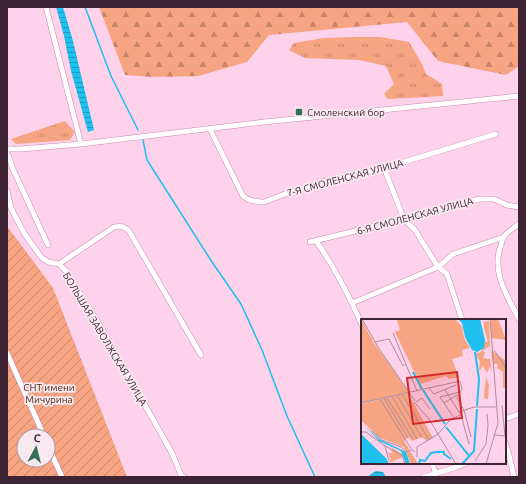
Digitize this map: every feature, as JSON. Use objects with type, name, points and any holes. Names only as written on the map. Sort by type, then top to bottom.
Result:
[{"type":"street","points":[[46,7],[81,144]]},
{"type":"street","points":[[7,149],[81,144],[264,122],[519,96]]},
{"type":"street","name":"7-Я СМОЛЕНСКАЯ УЛИЦА","points":[[210,129],[242,196],[249,200],[260,202],[264,202],[323,182],[384,168],[496,134]]},
{"type":"street","points":[[7,153],[48,245]]},
{"type":"street","points":[[384,168],[404,219],[415,230],[438,267],[447,274],[462,319]]},
{"type":"street","name":"БОЛЬШАЯ ЗАВОЛЖСКАЯ УЛИЦА","points":[[7,190],[11,208],[24,233],[41,257],[48,262],[59,264],[68,272],[172,453],[181,475],[184,477]]},
{"type":"street","name":"6-Я СМОЛЕНСКАЯ УЛИЦА","points":[[310,242],[480,199],[494,199],[507,205],[519,207]]},
{"type":"street","points":[[352,303],[438,267],[454,254],[504,237],[519,224]]},
{"type":"street","points":[[59,264],[114,227],[126,227],[201,355]]},
{"type":"street","points":[[504,237],[497,259],[498,269],[503,288],[519,319]]},
{"type":"street","points":[[316,240],[341,281],[361,323]]},
{"type":"street","points":[[7,353],[40,428]]},
{"type":"street","points":[[506,419],[519,414]]},
{"type":"street","points":[[506,448],[514,477]]},
{"type":"street","points":[[56,464],[62,477]]},
{"type":"street","points":[[432,464],[436,474]]},
{"type":"street","points":[[424,477],[464,464]]},
{"type":"green space","points":[[99,7],[519,7],[519,66],[506,75],[438,61],[407,22],[269,35],[247,62],[198,76],[154,77],[125,75]]},
{"type":"green space","points":[[380,37],[409,42],[426,74],[442,84],[443,96],[388,99],[384,94],[394,84],[386,66],[359,60],[305,58],[289,50],[294,43],[324,38]]},
{"type":"green space","points":[[65,121],[75,132],[70,140],[16,144],[11,139]]},
{"type":"green space","name":"СНТ имени Мичурина","points":[[7,226],[53,288],[127,477],[7,477]]},
{"type":"water","points":[[56,7],[63,7],[73,41],[94,130],[88,132],[71,71]]},
{"type":"water","points":[[376,471],[383,472],[386,477],[368,477]]},
{"type":"waterway","points":[[85,7],[111,76],[138,130]]},
{"type":"waterway","points":[[143,140],[147,160],[212,262],[241,304],[262,350],[287,416],[315,477]]},
{"type":"place","name":"Смоленский бор","points":[[299,112]]}]
